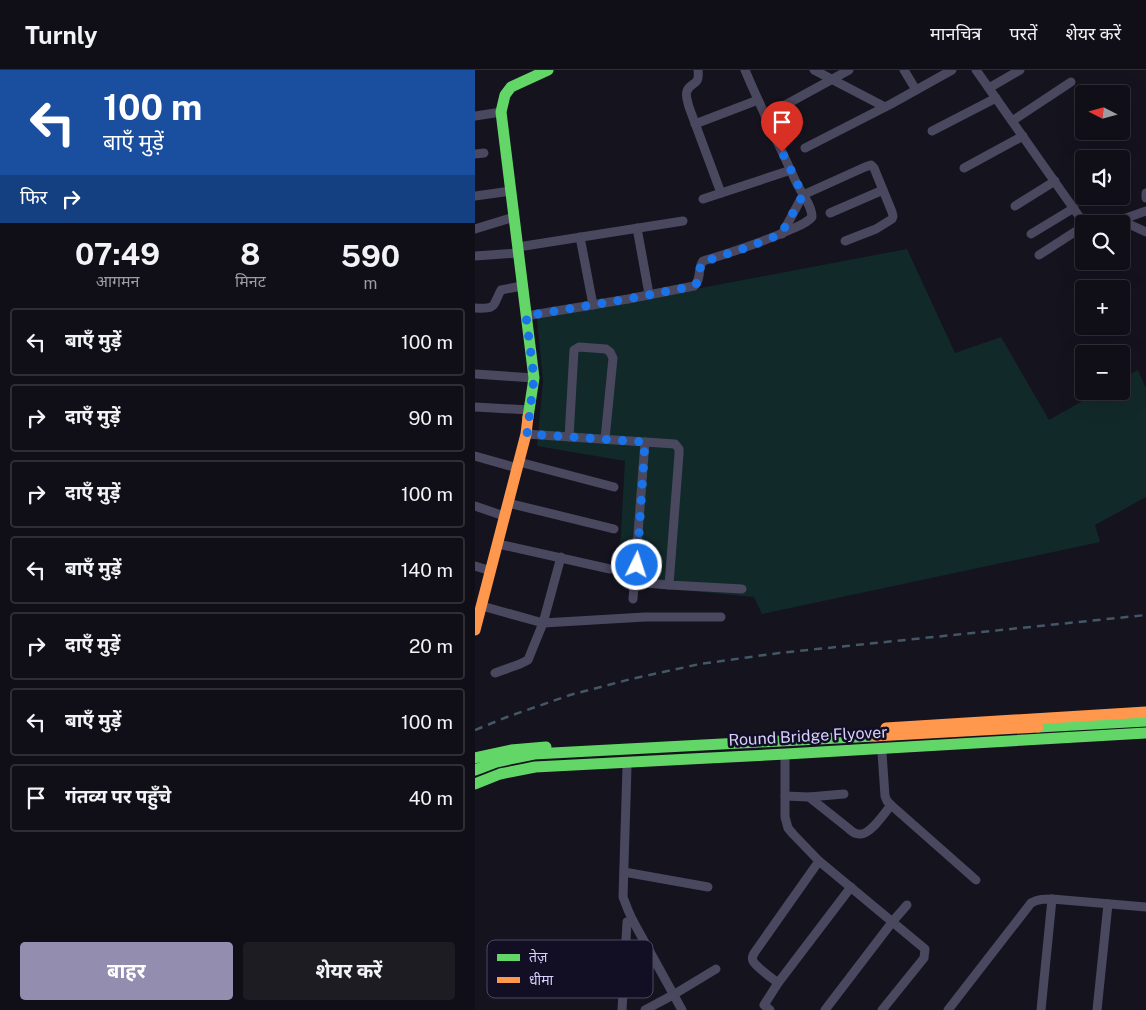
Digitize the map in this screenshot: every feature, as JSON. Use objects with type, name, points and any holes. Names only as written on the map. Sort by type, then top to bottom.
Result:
[{"type":"street","points":[[475,625],[499,544],[504,516],[527,434],[534,378],[501,112],[503,97],[511,87],[548,70]]},
{"type":"street","points":[[698,70],[698,79],[686,92],[689,107],[721,193]]},
{"type":"street","points":[[526,316],[694,286],[699,280],[700,267],[703,262],[781,234],[803,224],[812,217],[812,211],[765,116],[745,70]]},
{"type":"street","points":[[814,70],[885,107]]},
{"type":"street","points":[[765,116],[849,70]]},
{"type":"street","points":[[905,70],[916,90]]},
{"type":"street","points":[[805,148],[952,70]]},
{"type":"street","points":[[976,70],[1078,215]]},
{"type":"street","points":[[989,88],[1020,70]]},
{"type":"street","points":[[1012,121],[1071,82]]},
{"type":"street","points":[[932,131],[996,98]]},
{"type":"street","points":[[695,124],[758,100]]},
{"type":"street","points":[[475,116],[501,112]]},
{"type":"street","points":[[964,168],[1023,136]]},
{"type":"street","points":[[781,234],[803,195],[869,165],[872,166],[892,212],[892,219],[845,241]]},
{"type":"street","points":[[703,199],[791,170]]},
{"type":"street","points":[[1015,206],[1055,181]]},
{"type":"street","points":[[830,213],[883,190]]},
{"type":"street","points":[[475,196],[511,191]]},
{"type":"street","points":[[1146,193],[1146,198]]},
{"type":"street","points":[[1031,234],[1074,208]]},
{"type":"street","points":[[1130,216],[1146,210]]},
{"type":"street","points":[[475,229],[514,217]]},
{"type":"street","points":[[475,256],[683,221]]},
{"type":"street","points":[[1130,225],[1146,232]]},
{"type":"street","points":[[637,228],[649,294]]},
{"type":"street","points":[[1039,256],[1075,232]]},
{"type":"street","points":[[580,237],[593,305]]},
{"type":"street","points":[[475,308],[493,307],[501,290],[522,286]]},
{"type":"street","points":[[569,437],[574,350],[579,347],[606,349],[611,352],[613,358],[605,439]]},
{"type":"street","points":[[475,374],[534,378]]},
{"type":"street","points":[[475,407],[529,410]]},
{"type":"street","points":[[527,434],[675,444],[679,448],[669,585]]},
{"type":"street","points":[[633,599],[645,442]]},
{"type":"street","points":[[475,456],[614,487]]},
{"type":"street","points":[[508,503],[614,528]]},
{"type":"street","points":[[475,506],[504,516]]},
{"type":"street","points":[[499,544],[610,569]]},
{"type":"street","points":[[495,673],[528,660],[543,623],[561,558]]},
{"type":"street","points":[[475,566],[491,571]]},
{"type":"street","points":[[635,582],[742,589]]},
{"type":"street","points":[[482,606],[543,623],[645,617],[721,617]]},
{"type":"street","points":[[475,758],[531,748],[733,739],[1146,712]]},
{"type":"street","name":"Round Bridge Flyover","points":[[475,770],[496,762],[533,754],[1146,721]]},
{"type":"street","name":"Round Bridge Flyover","points":[[475,784],[500,774],[535,766],[786,754],[1146,733]]},
{"type":"street","points":[[475,789],[505,777],[533,771],[1146,738]]},
{"type":"street","points":[[881,753],[887,801],[975,880]]},
{"type":"street","points":[[785,758],[784,808],[788,828],[819,861],[925,948],[924,958],[921,963],[882,1010]]},
{"type":"street","points":[[627,767],[623,897],[627,910],[643,940]]},
{"type":"street","points":[[785,796],[809,797],[844,794]]},
{"type":"street","points":[[809,797],[848,828],[860,835],[870,829],[891,805]]},
{"type":"street","points":[[778,983],[756,964],[753,956],[819,861]]},
{"type":"street","points":[[623,872],[708,887]]},
{"type":"street","points":[[770,1010],[764,1005],[778,983],[851,887]]},
{"type":"street","points":[[1041,1010],[1052,899]]},
{"type":"street","points":[[948,1010],[1031,903],[1038,900],[1052,899],[1146,907]]},
{"type":"street","points":[[1097,1010],[1108,904]]},
{"type":"street","points":[[825,1010],[907,905]]},
{"type":"street","points":[[626,940],[627,922],[633,921]]},
{"type":"street","points":[[653,958],[682,1010]]},
{"type":"street","points":[[645,1010],[716,969]]},
{"type":"green space","points":[[907,249],[955,353],[1001,337],[1049,420],[1084,400],[1130,400],[1130,374],[1138,370],[1146,388],[1146,497],[1095,525],[1100,542],[762,614],[754,597],[618,584],[625,461],[537,446],[543,381],[537,319]]},
{"type":"railway","points":[[475,730],[570,695],[700,664],[779,653],[1146,615]]},
{"type":"traffic: fast","points":[[528,417],[534,378],[501,112],[505,95],[511,87],[548,70]]},
{"type":"traffic: fast","points":[[1038,727],[1146,721]]},
{"type":"traffic: fast","points":[[475,784],[500,774],[535,767],[1146,733]]},
{"type":"traffic: fast","points":[[475,770],[496,762],[534,754],[875,736]]},
{"type":"traffic: fast","points":[[475,758],[511,750],[546,747]]},
{"type":"traffic: slow","points":[[475,630],[526,434],[528,417]]},
{"type":"traffic: slow","points":[[886,728],[1146,712]]},
{"type":"traffic: slow","points":[[875,736],[1038,727]]},
{"type":"route","points":[[637,565],[645,442],[527,434],[534,378],[526,316],[694,286],[699,280],[700,267],[703,262],[781,234],[803,195],[782,152]]}]
